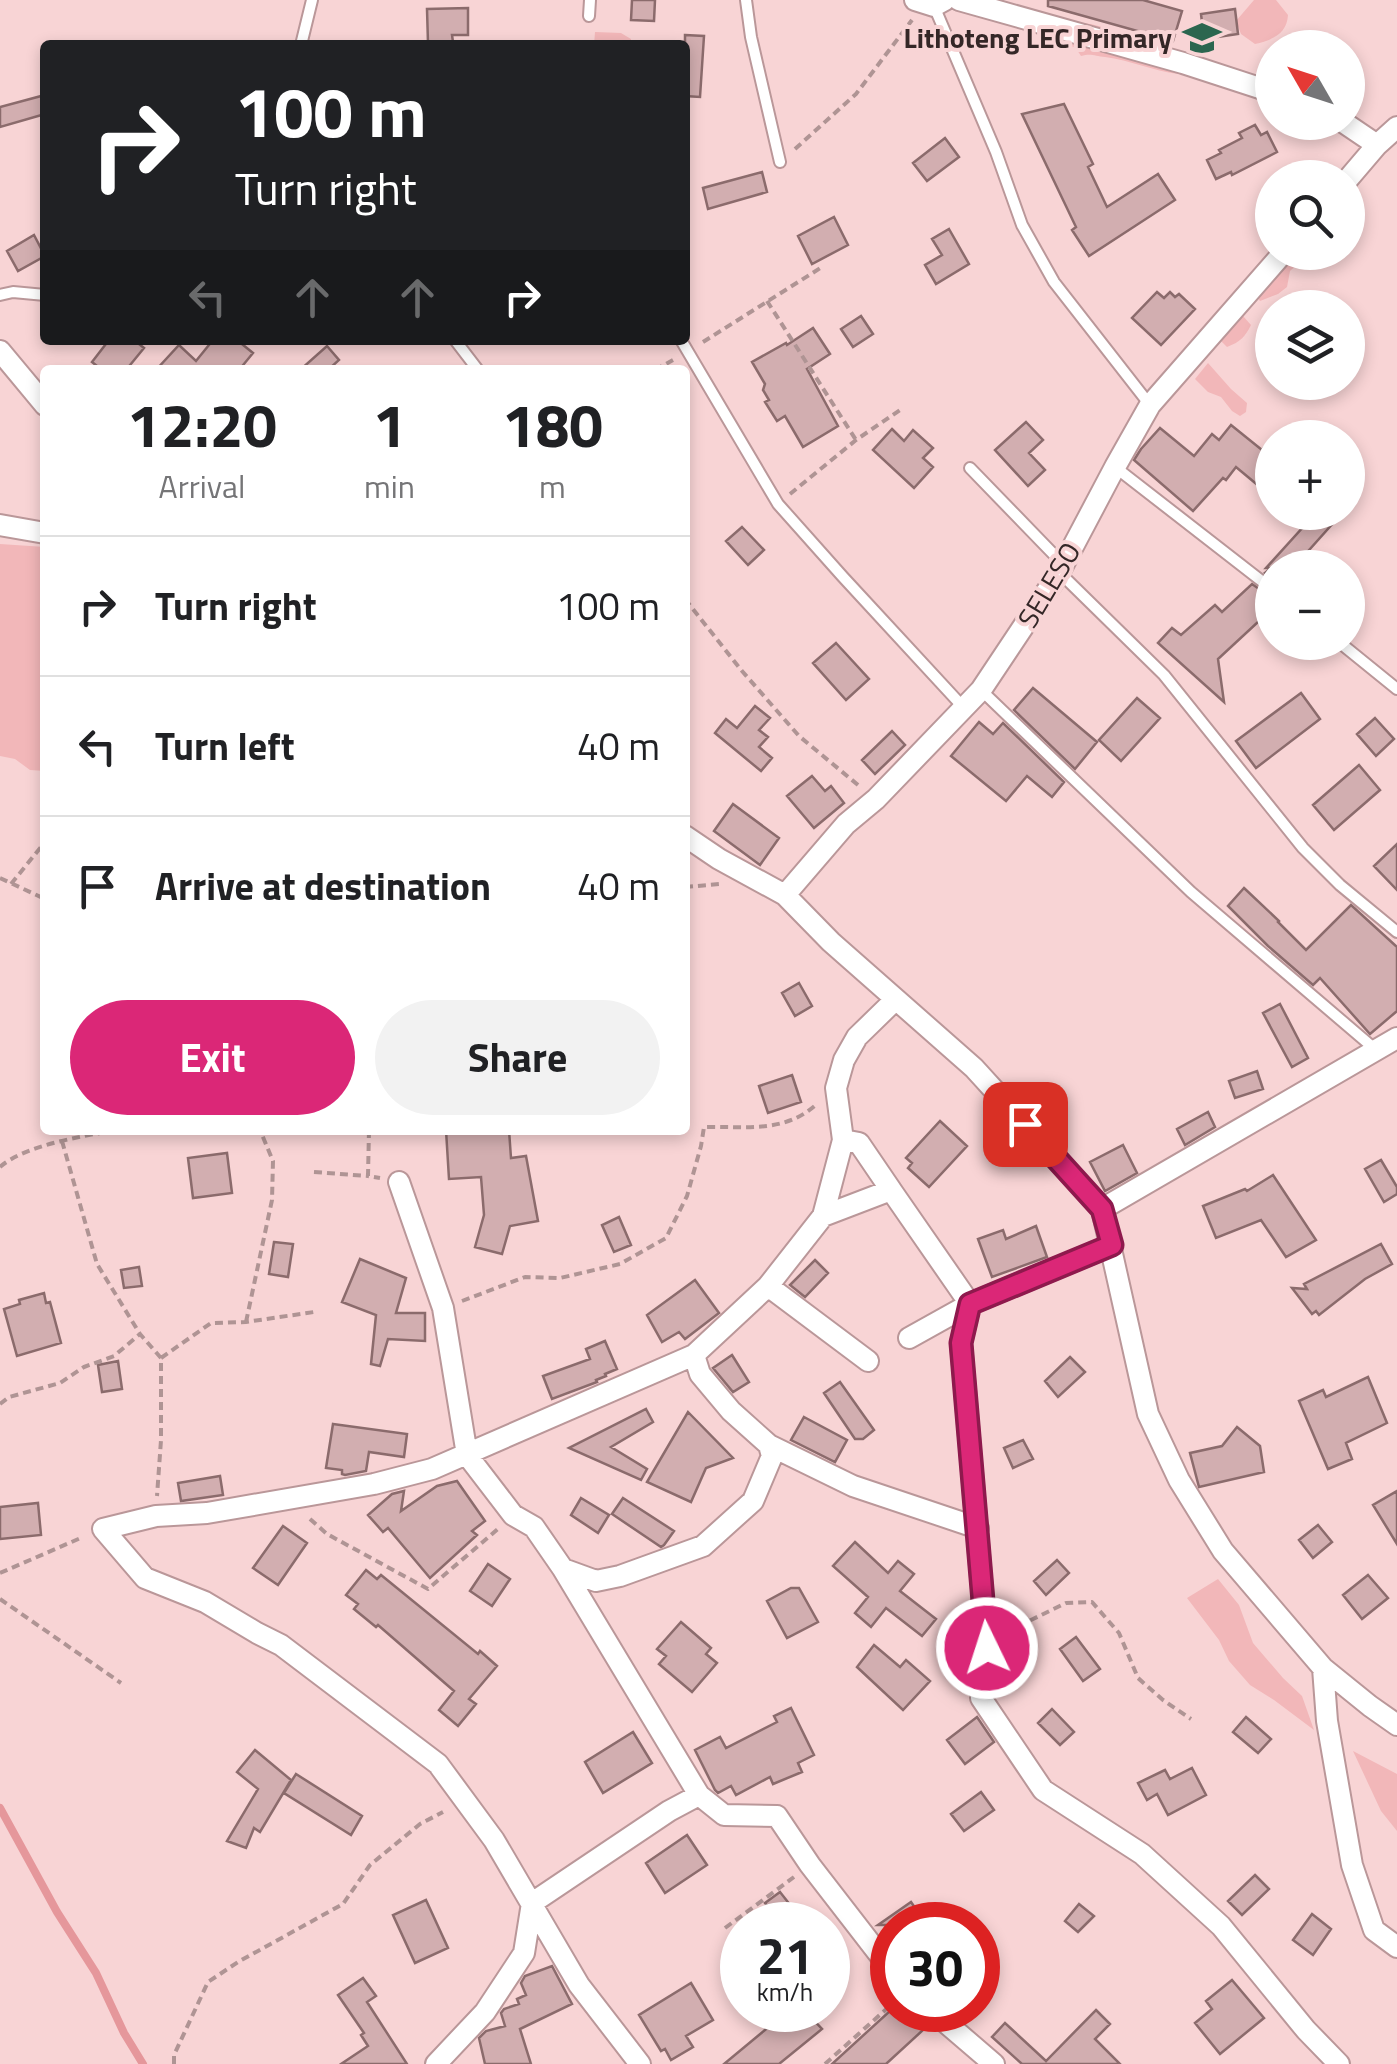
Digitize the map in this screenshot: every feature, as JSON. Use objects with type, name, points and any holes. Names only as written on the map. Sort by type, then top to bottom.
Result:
[{"type":"street","points":[[959,0],[1183,62],[1255,86]]},
{"type":"street","points":[[1365,160],[1397,127]]},
{"type":"street","points":[[1365,136],[1378,145]]},
{"type":"street","name":"SELESO","points":[[785,894],[846,824],[876,799],[981,690],[1061,569],[1150,406],[1268,270]]},
{"type":"street","points":[[0,351],[40,399]]},
{"type":"street","points":[[0,525],[40,532]]},
{"type":"street","points":[[690,839],[785,894],[831,942],[974,1068],[1102,1209],[1148,1414],[1178,1480],[1223,1551],[1323,1668],[1397,1726]]},
{"type":"street","points":[[640,2064],[580,1985],[494,1840],[438,1764],[281,1645],[205,1602],[144,1578],[103,1529],[156,1516],[207,1514],[374,1484],[432,1469],[694,1355],[768,1286],[823,1216],[843,1140],[836,1088],[844,1060],[858,1037],[895,1000]]},
{"type":"street","points":[[1102,1209],[1397,1038]]},
{"type":"street","points":[[843,1140],[858,1143],[970,1304],[961,1343],[987,1648],[981,1698],[1043,1790],[1142,1854],[1221,1926],[1339,2064]]},
{"type":"street","points":[[399,1182],[444,1308],[467,1455],[514,1515],[534,1528],[563,1568],[699,1796],[724,1814],[777,1816],[870,1943]]},
{"type":"street","points":[[823,1216],[891,1190]]},
{"type":"street","points":[[909,1338],[970,1304],[1112,1245]]},
{"type":"street","points":[[768,1286],[868,1362]]},
{"type":"street","points":[[694,1355],[700,1374],[730,1411],[768,1445],[853,1486],[978,1528]]},
{"type":"street","points":[[563,1568],[596,1581],[703,1546],[753,1501],[772,1456],[768,1445]]},
{"type":"street","points":[[1323,1668],[1327,1721],[1352,1865],[1374,1930],[1397,1947]]},
{"type":"street","points":[[436,2064],[485,2012],[524,1953],[532,1903],[669,1811],[699,1796]]},
{"type":"street","points":[[957,2032],[994,2064]]},
{"type":"lane","points":[[303,40],[312,0]]},
{"type":"lane","points":[[589,16],[590,0]]},
{"type":"lane","points":[[746,0],[750,37],[780,162]]},
{"type":"lane","points":[[926,1],[996,152],[1022,226],[1054,282],[1150,406]]},
{"type":"lane","points":[[0,295],[13,292],[40,295]]},
{"type":"lane","points":[[459,345],[474,365]]},
{"type":"lane","points":[[683,345],[778,504],[965,709]]},
{"type":"lane","points":[[1115,467],[1255,577]]},
{"type":"lane","points":[[970,468],[1164,675],[1302,848],[1397,932]]},
{"type":"lane","points":[[1362,660],[1397,688]]},
{"type":"lane","points":[[981,690],[1191,892],[1377,1051]]},
{"type":"path","points":[[780,162],[856,94],[926,1]]},
{"type":"path","points":[[663,365],[822,267]]},
{"type":"path","points":[[766,300],[856,440]]},
{"type":"path","points":[[778,504],[856,440],[900,410]]},
{"type":"path","points":[[690,605],[799,736],[876,799]]},
{"type":"path","points":[[12,884],[40,848]]},
{"type":"path","points":[[0,878],[40,897]]},
{"type":"path","points":[[444,1308],[525,1277],[560,1278],[620,1264],[666,1238],[687,1196],[704,1128],[787,1123],[804,1116],[836,1088]]},
{"type":"path","points":[[0,1167],[8,1160],[62,1141],[92,1135]]},
{"type":"path","points":[[246,1322],[272,1200],[273,1161],[262,1135]]},
{"type":"path","points":[[368,1135],[368,1176]]},
{"type":"path","points":[[62,1141],[97,1264],[140,1334],[161,1358],[156,1516]]},
{"type":"path","points":[[314,1172],[399,1182]]},
{"type":"path","points":[[161,1358],[210,1322],[246,1322],[314,1312]]},
{"type":"path","points":[[0,1404],[9,1396],[60,1383],[84,1367],[114,1356],[140,1334]]},
{"type":"path","points":[[289,1497],[327,1534],[428,1589],[514,1515]]},
{"type":"path","points":[[0,1573],[103,1529]]},
{"type":"path","points":[[0,1599],[121,1683]]},
{"type":"path","points":[[987,1648],[1031,1620],[1066,1604],[1092,1602],[1119,1633],[1138,1678],[1191,1719]]},
{"type":"path","points":[[174,2064],[174,2055],[208,1982],[343,1904],[370,1866],[420,1824],[465,1800]]},
{"type":"path","points":[[760,1902],[810,1865]]},
{"type":"path","points":[[825,2064],[870,2024]]},
{"type":"shaded area","points":[[1254,0],[1276,0],[1288,15],[1282,30],[1255,30],[1255,44],[1241,34],[1236,21]]},
{"type":"shaded area","points":[[1072,22],[1172,47],[1183,63],[1178,74],[1169,73],[1114,58],[1081,56],[1075,47],[1048,40],[1049,32]]},
{"type":"shaded area","points":[[595,32],[621,33],[631,39],[631,40],[594,40]]},
{"type":"shaded area","points":[[1278,270],[1291,270],[1283,290],[1263,290]]},
{"type":"shaded area","points":[[1243,316],[1251,325],[1247,333],[1227,347],[1220,340],[1229,324]]},
{"type":"shaded area","points":[[1208,363],[1247,403],[1246,412],[1240,416],[1232,411],[1221,397],[1208,392],[1195,379]]},
{"type":"shaded area","points":[[0,544],[40,547],[40,771],[0,756]]},
{"type":"shaded area","points":[[1218,1579],[1239,1605],[1253,1643],[1302,1696],[1314,1730],[1250,1685],[1187,1598]]},
{"type":"shaded area","points":[[1353,1751],[1397,1774],[1397,1831],[1381,1811]]},
{"type":"building","points":[[632,0],[655,0],[654,21],[631,20]]},
{"type":"building","points":[[1048,0],[1143,0],[1182,11],[1173,41],[1048,6]]},
{"type":"building","points":[[468,8],[468,35],[452,35],[453,40],[428,40],[427,9]]},
{"type":"building","points":[[1235,9],[1238,34],[1204,39],[1201,14]]},
{"type":"building","points":[[685,35],[704,36],[700,97],[690,96],[690,40],[685,40]]},
{"type":"building","points":[[40,96],[40,115],[0,127],[0,107]]},
{"type":"building","points":[[1064,104],[1093,164],[1088,167],[1107,207],[1158,174],[1175,200],[1089,256],[1072,230],[1076,227],[1022,114]]},
{"type":"building","points":[[1255,125],[1255,140],[1271,140],[1277,152],[1216,179],[1207,160],[1242,138],[1239,133]]},
{"type":"building","points":[[945,138],[959,157],[927,181],[913,163]]},
{"type":"building","points":[[762,172],[767,192],[708,209],[703,188]]},
{"type":"building","points":[[834,217],[848,245],[812,264],[798,236]]},
{"type":"building","points":[[949,229],[969,264],[936,284],[925,265],[942,255],[932,239]]},
{"type":"building","points":[[34,235],[40,246],[40,259],[18,271],[7,251]]},
{"type":"building","points":[[1157,292],[1164,298],[1170,292],[1175,297],[1179,294],[1195,309],[1161,345],[1132,318]]},
{"type":"building","points":[[861,316],[873,334],[853,347],[841,329]]},
{"type":"building","points":[[813,328],[830,354],[807,369],[838,426],[803,447],[785,416],[777,421],[765,402],[769,400],[763,390],[765,384],[752,362]]},
{"type":"building","points":[[105,345],[144,348],[130,365],[92,362]]},
{"type":"building","points":[[179,345],[196,361],[209,345],[243,345],[253,353],[243,365],[161,365]]},
{"type":"building","points":[[327,346],[339,360],[334,365],[306,365]]},
{"type":"building","points":[[1026,422],[1043,440],[1029,453],[1045,470],[1028,486],[995,450]]},
{"type":"building","points":[[1231,425],[1255,444],[1255,483],[1236,467],[1193,511],[1134,460],[1160,428],[1194,456],[1212,434],[1219,440]]},
{"type":"building","points":[[892,429],[904,441],[913,430],[933,448],[923,458],[933,467],[914,488],[873,450]]},
{"type":"building","points":[[742,527],[764,550],[748,565],[726,541]]},
{"type":"building","points":[[1300,530],[1327,530],[1309,550],[1282,550]]},
{"type":"building","points":[[1252,584],[1255,586],[1255,625],[1218,659],[1224,702],[1158,643],[1172,628],[1181,635],[1215,605],[1222,612]]},
{"type":"building","points":[[836,643],[869,679],[846,700],[813,663]]},
{"type":"building","points":[[1033,688],[1097,742],[1075,769],[1014,710]]},
{"type":"building","points":[[1301,693],[1320,719],[1256,768],[1236,741]]},
{"type":"building","points":[[1137,698],[1160,718],[1121,761],[1099,740]]},
{"type":"building","points":[[755,706],[770,718],[759,730],[768,737],[759,747],[772,758],[761,771],[715,733],[726,719],[737,728]]},
{"type":"building","points":[[1375,718],[1394,739],[1376,756],[1357,734]]},
{"type":"building","points":[[979,722],[993,734],[1003,723],[1064,782],[1052,797],[1027,776],[1006,801],[951,756]]},
{"type":"building","points":[[892,731],[905,745],[875,774],[862,760]]},
{"type":"building","points":[[1359,765],[1380,790],[1334,830],[1313,805]]},
{"type":"building","points":[[812,776],[825,791],[831,786],[844,803],[814,828],[787,796]]},
{"type":"building","points":[[733,804],[779,838],[760,865],[714,831]]},
{"type":"building","points":[[1397,844],[1397,890],[1374,866]]},
{"type":"building","points":[[1244,888],[1306,950],[1351,905],[1397,947],[1397,1011],[1370,1034],[1320,978],[1313,985],[1228,906]]},
{"type":"building","points":[[799,983],[812,1006],[795,1016],[782,993]]},
{"type":"building","points":[[1280,1004],[1308,1058],[1292,1067],[1263,1013]]},
{"type":"building","points":[[1257,1071],[1263,1089],[1235,1098],[1229,1081]]},
{"type":"building","points":[[792,1075],[801,1102],[768,1113],[759,1086]]},
{"type":"building","points":[[1208,1112],[1215,1127],[1185,1145],[1177,1129]]},
{"type":"building","points":[[940,1121],[967,1146],[929,1187],[908,1168],[912,1163],[906,1158]]},
{"type":"building","points":[[446,1135],[509,1135],[511,1158],[526,1156],[538,1221],[510,1226],[502,1254],[475,1247],[484,1215],[481,1177],[449,1179]]},
{"type":"building","points":[[1123,1145],[1137,1173],[1105,1191],[1090,1162]]},
{"type":"building","points":[[227,1153],[232,1193],[193,1198],[188,1158]]},
{"type":"building","points":[[1381,1160],[1397,1187],[1397,1194],[1384,1202],[1365,1169]]},
{"type":"building","points":[[1273,1175],[1316,1240],[1286,1257],[1261,1220],[1216,1238],[1203,1206],[1247,1191]]},
{"type":"building","points":[[619,1217],[631,1245],[614,1252],[602,1225]]},
{"type":"building","points":[[1036,1226],[1047,1257],[992,1277],[978,1239],[1003,1230],[1006,1239]]},
{"type":"building","points":[[274,1242],[293,1244],[288,1277],[269,1274]]},
{"type":"building","points":[[1381,1244],[1392,1264],[1365,1279],[1319,1315],[1316,1311],[1312,1314],[1292,1288],[1307,1289],[1304,1284]]},
{"type":"building","points":[[360,1259],[406,1278],[396,1313],[425,1313],[425,1341],[388,1339],[380,1366],[371,1364],[376,1315],[342,1302]]},
{"type":"building","points":[[815,1260],[828,1273],[805,1297],[790,1285]]},
{"type":"building","points":[[139,1267],[142,1286],[124,1288],[121,1270]]},
{"type":"building","points":[[695,1280],[719,1313],[685,1339],[679,1332],[662,1342],[647,1315]]},
{"type":"building","points":[[44,1293],[61,1343],[17,1356],[4,1309]]},
{"type":"building","points":[[605,1341],[617,1369],[597,1382],[552,1399],[543,1376],[590,1359],[586,1349]]},
{"type":"building","points":[[732,1355],[749,1382],[733,1392],[713,1368]]},
{"type":"building","points":[[1070,1357],[1085,1372],[1058,1397],[1045,1381]]},
{"type":"building","points":[[118,1361],[122,1389],[102,1392],[98,1365]]},
{"type":"building","points":[[1368,1377],[1387,1423],[1346,1443],[1352,1459],[1328,1469],[1299,1401],[1323,1390],[1326,1397]]},
{"type":"building","points":[[840,1382],[874,1430],[863,1439],[855,1439],[824,1393]]},
{"type":"building","points":[[646,1409],[653,1422],[611,1447],[647,1469],[641,1480],[569,1448]]},
{"type":"building","points":[[688,1412],[733,1458],[706,1468],[691,1502],[647,1482]]},
{"type":"building","points":[[804,1417],[847,1440],[835,1462],[791,1440]]},
{"type":"building","points":[[333,1424],[407,1434],[404,1457],[369,1452],[366,1471],[345,1475],[342,1470],[326,1468]]},
{"type":"building","points":[[1237,1427],[1260,1446],[1264,1472],[1199,1487],[1190,1453],[1222,1446]]},
{"type":"building","points":[[1023,1440],[1033,1459],[1013,1468],[1004,1448]]},
{"type":"building","points":[[220,1476],[223,1495],[181,1501],[178,1483]]},
{"type":"building","points":[[457,1481],[485,1521],[472,1531],[477,1535],[430,1578],[388,1528],[383,1532],[368,1515],[392,1494],[404,1491],[401,1511],[437,1486]]},
{"type":"building","points":[[1397,1491],[1397,1544],[1373,1505]]},
{"type":"building","points":[[581,1498],[609,1515],[598,1533],[571,1515]]},
{"type":"building","points":[[623,1498],[674,1531],[664,1545],[661,1547],[612,1514]]},
{"type":"building","points":[[38,1503],[41,1535],[0,1539],[0,1507]]},
{"type":"building","points":[[1318,1525],[1332,1542],[1313,1558],[1299,1540]]},
{"type":"building","points":[[283,1526],[307,1543],[278,1585],[253,1568]]},
{"type":"building","points":[[855,1542],[888,1573],[898,1561],[914,1574],[900,1591],[936,1619],[922,1636],[886,1608],[871,1627],[855,1613],[868,1597],[833,1566]]},
{"type":"building","points":[[1057,1560],[1069,1573],[1046,1595],[1034,1581]]},
{"type":"building","points":[[488,1564],[510,1579],[492,1606],[470,1591]]},
{"type":"building","points":[[366,1570],[377,1579],[381,1575],[497,1666],[469,1699],[476,1704],[458,1726],[439,1710],[454,1691],[354,1609],[358,1604],[346,1595]]},
{"type":"building","points":[[1368,1575],[1388,1598],[1362,1619],[1343,1595]]},
{"type":"building","points":[[791,1588],[799,1588],[818,1622],[787,1638],[767,1601]]},
{"type":"building","points":[[681,1622],[711,1648],[706,1654],[717,1663],[692,1692],[659,1664],[666,1656],[657,1649]]},
{"type":"building","points":[[1076,1637],[1100,1669],[1083,1681],[1060,1649]]},
{"type":"building","points":[[874,1645],[900,1667],[906,1660],[930,1681],[903,1710],[857,1667]]},
{"type":"building","points":[[791,1708],[814,1755],[798,1763],[802,1772],[773,1784],[770,1777],[736,1795],[731,1786],[718,1793],[695,1750],[720,1737],[726,1748],[777,1722],[774,1716]]},
{"type":"building","points":[[1052,1709],[1074,1732],[1060,1745],[1038,1723]]},
{"type":"building","points":[[977,1717],[994,1742],[965,1764],[947,1740]]},
{"type":"building","points":[[1246,1717],[1271,1739],[1258,1753],[1233,1732]]},
{"type":"building","points":[[633,1732],[652,1763],[603,1793],[585,1762]]},
{"type":"building","points":[[255,1750],[291,1780],[260,1832],[254,1828],[246,1848],[227,1841],[258,1789],[237,1772]]},
{"type":"building","points":[[1192,1768],[1206,1795],[1168,1815],[1157,1794],[1147,1800],[1138,1783],[1165,1770],[1170,1779]]},
{"type":"building","points":[[296,1774],[362,1816],[351,1835],[284,1793]]},
{"type":"building","points":[[981,1792],[994,1810],[964,1831],[951,1814]]},
{"type":"building","points":[[687,1835],[707,1865],[665,1893],[646,1863]]},
{"type":"building","points":[[1255,1875],[1269,1889],[1242,1915],[1228,1901]]},
{"type":"building","points":[[780,1892],[788,1902],[766,1902]]},
{"type":"building","points":[[426,1900],[448,1948],[415,1963],[393,1915]]},
{"type":"building","points":[[1079,1904],[1094,1916],[1078,1932],[1065,1921]]},
{"type":"building","points":[[1312,1914],[1331,1929],[1313,1955],[1293,1940]]},
{"type":"building","points":[[552,1966],[572,2004],[520,2029],[531,2064],[485,2064],[479,2038],[486,2031],[505,2026],[501,2013],[519,2004],[517,1999],[526,1995],[521,1983],[525,1976]]},
{"type":"building","points":[[363,1978],[376,1996],[367,2002],[407,2064],[341,2064],[368,2046],[361,2035],[364,2033],[338,1995]]},
{"type":"building","points":[[1232,1980],[1264,2018],[1220,2054],[1195,2023],[1212,2009],[1206,2001]]},
{"type":"building","points":[[691,1983],[713,2020],[686,2036],[693,2047],[671,2060],[639,2015]]},
{"type":"building","points":[[1096,2010],[1110,2024],[1095,2039],[1120,2064],[1022,2064],[992,2037],[1005,2023],[1046,2061]]},
{"type":"building","points":[[870,2029],[921,2032],[886,2064],[832,2064]]},
{"type":"building","points":[[763,2032],[818,2032],[779,2064],[724,2064]]},
{"type":"waterway","points":[[0,1808],[57,1912],[96,1973],[143,2064]]},
{"type":"place","name":"Lithoteng LEC Primary","points":[[1202,38]]},
{"type":"route","points":[[987,1648],[961,1343],[970,1304],[1112,1245],[1102,1209],[1025,1124]]}]
